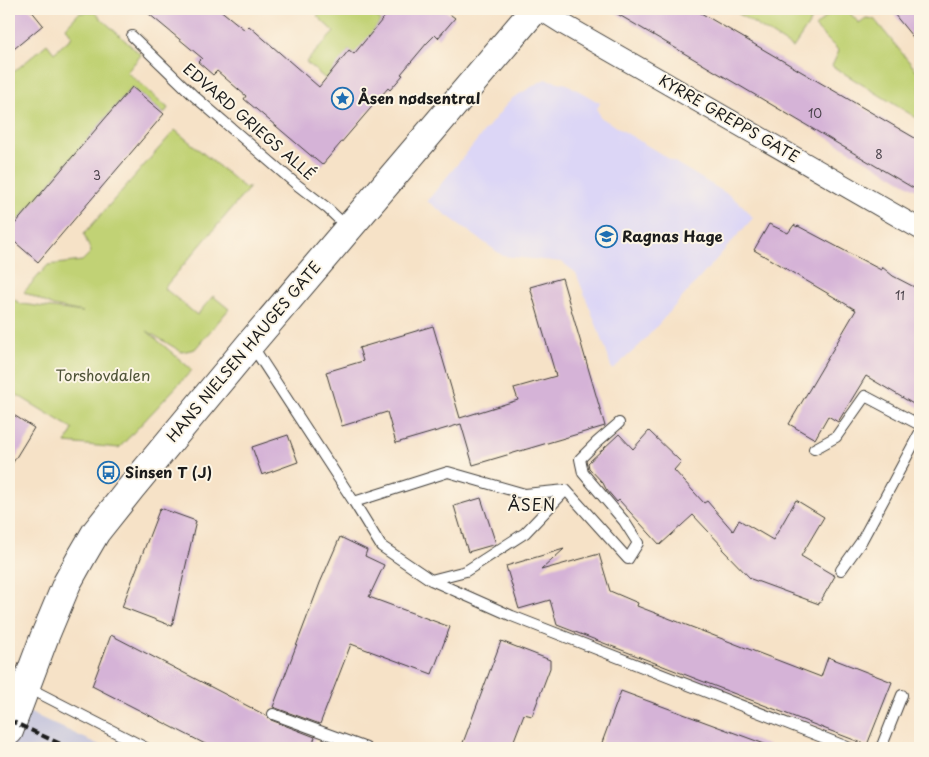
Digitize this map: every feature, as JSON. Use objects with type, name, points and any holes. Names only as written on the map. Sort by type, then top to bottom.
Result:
[{"type":"street","name":"HANS NIELSEN HAUGES GATE","points":[[9,731],[67,583],[96,532],[136,480],[535,9]]},
{"type":"street","name":"KYRRE GREPPS GATE","points":[[539,9],[920,229]]},
{"type":"lane","name":"EDVARD GRIEGS ALLÉ","points":[[132,36],[194,96],[349,228]]},
{"type":"lane","points":[[251,343],[381,546],[430,580],[512,616],[850,748]]},
{"type":"lane","points":[[814,449],[836,437],[865,396],[920,425]]},
{"type":"lane","points":[[566,490],[628,560],[638,544],[624,521],[583,473],[580,459],[619,424]]},
{"type":"lane","points":[[841,570],[861,542],[920,432]]},
{"type":"lane","points":[[354,502],[448,472],[525,494],[566,490]]},
{"type":"lane","points":[[430,580],[466,571],[525,534],[566,490]]},
{"type":"lane","points":[[26,686],[146,748]]},
{"type":"lane","points":[[881,748],[902,695]]},
{"type":"lane","points":[[273,714],[366,748]]},
{"type":"shaded area","name":"Ragnas Hage","points":[[545,79],[567,84],[600,103],[597,109],[600,117],[729,195],[743,206],[753,218],[640,345],[612,370],[576,273],[562,262],[503,256],[427,201],[511,99]]},
{"type":"shaded area","points":[[9,703],[106,748],[9,748]]},
{"type":"green space","points":[[323,9],[368,9],[381,21],[374,30],[376,32],[356,56],[349,50],[330,83],[306,62],[334,32],[317,16]]},
{"type":"green space","points":[[731,9],[819,9],[793,48]]},
{"type":"green space","points":[[834,9],[846,9],[859,23],[866,18],[874,19],[920,75],[920,120],[832,66],[839,51],[815,27]]},
{"type":"green space","points":[[94,12],[141,55],[127,72],[168,108],[164,114],[132,87],[9,231],[9,76],[47,44],[54,53],[72,37],[66,27],[79,13]]},
{"type":"green space","name":"Torshovdalen","points":[[175,130],[245,188],[250,187],[164,288],[197,315],[213,296],[229,309],[195,349],[182,352],[147,331],[192,370],[119,448],[66,443],[73,429],[9,390],[9,296],[21,304],[83,312],[53,306],[24,292],[48,265],[82,261],[91,252],[84,234]]},
{"type":"building","points":[[9,9],[30,9],[43,25],[9,53]]},
{"type":"building","points":[[143,9],[219,9],[245,30],[249,26],[319,87],[349,50],[354,54],[391,9],[443,9],[455,18],[438,38],[435,35],[427,43],[401,74],[403,75],[390,90],[388,88],[322,165],[244,99],[246,96],[217,71],[213,75],[198,62],[202,58]]},
{"type":"building","points":[[609,9],[694,9],[920,141],[920,192]]},
{"type":"building","points":[[890,9],[920,9],[920,46]]},
{"type":"building","points":[[132,87],[164,114],[38,262],[9,237],[9,231]]},
{"type":"building","points":[[769,224],[788,233],[794,225],[798,226],[881,270],[882,267],[893,276],[920,290],[920,408],[866,376],[838,422],[828,416],[815,439],[789,424],[856,310],[754,250]]},
{"type":"building","points":[[562,278],[605,426],[473,465],[461,424],[396,443],[387,412],[342,426],[326,372],[363,361],[359,348],[433,326],[460,418],[518,400],[514,388],[556,376],[530,287]]},
{"type":"building","points":[[9,412],[34,428],[9,469]]},
{"type":"building","points":[[649,431],[681,462],[674,470],[704,503],[707,501],[733,531],[739,520],[773,540],[796,500],[824,517],[801,556],[835,576],[819,604],[751,579],[693,515],[660,545],[619,500],[617,502],[589,468],[588,463],[619,434],[633,449]]},
{"type":"building","points":[[288,435],[298,462],[262,475],[252,447]]},
{"type":"building","points":[[481,498],[496,544],[468,552],[454,506]]},
{"type":"building","points":[[160,508],[196,521],[172,626],[122,607]]},
{"type":"building","points":[[340,537],[367,550],[365,556],[384,565],[369,597],[450,627],[432,674],[351,644],[320,724],[273,707],[320,583]]},
{"type":"building","points":[[564,549],[541,570],[599,554],[610,591],[638,603],[637,606],[821,677],[828,657],[892,682],[867,745],[557,625],[550,600],[519,609],[506,566]]},
{"type":"building","points":[[111,635],[267,716],[271,720],[315,737],[311,748],[213,748],[92,686]]},
{"type":"building","points":[[501,641],[550,660],[550,668],[532,716],[524,714],[511,748],[461,748]]},
{"type":"building","points":[[621,691],[770,746],[770,748],[600,748]]},
{"type":"railway","points":[[9,720],[69,748]]},
{"type":"place","name":"Åsen nødsentral","points":[[342,99]]},
{"type":"place","name":"Ragnas Hage","points":[[606,237]]},
{"type":"place","name":"Sinsen T (J)","points":[[109,473]]},
{"type":"district","name":"ÅSEN","points":[[532,505]]}]
